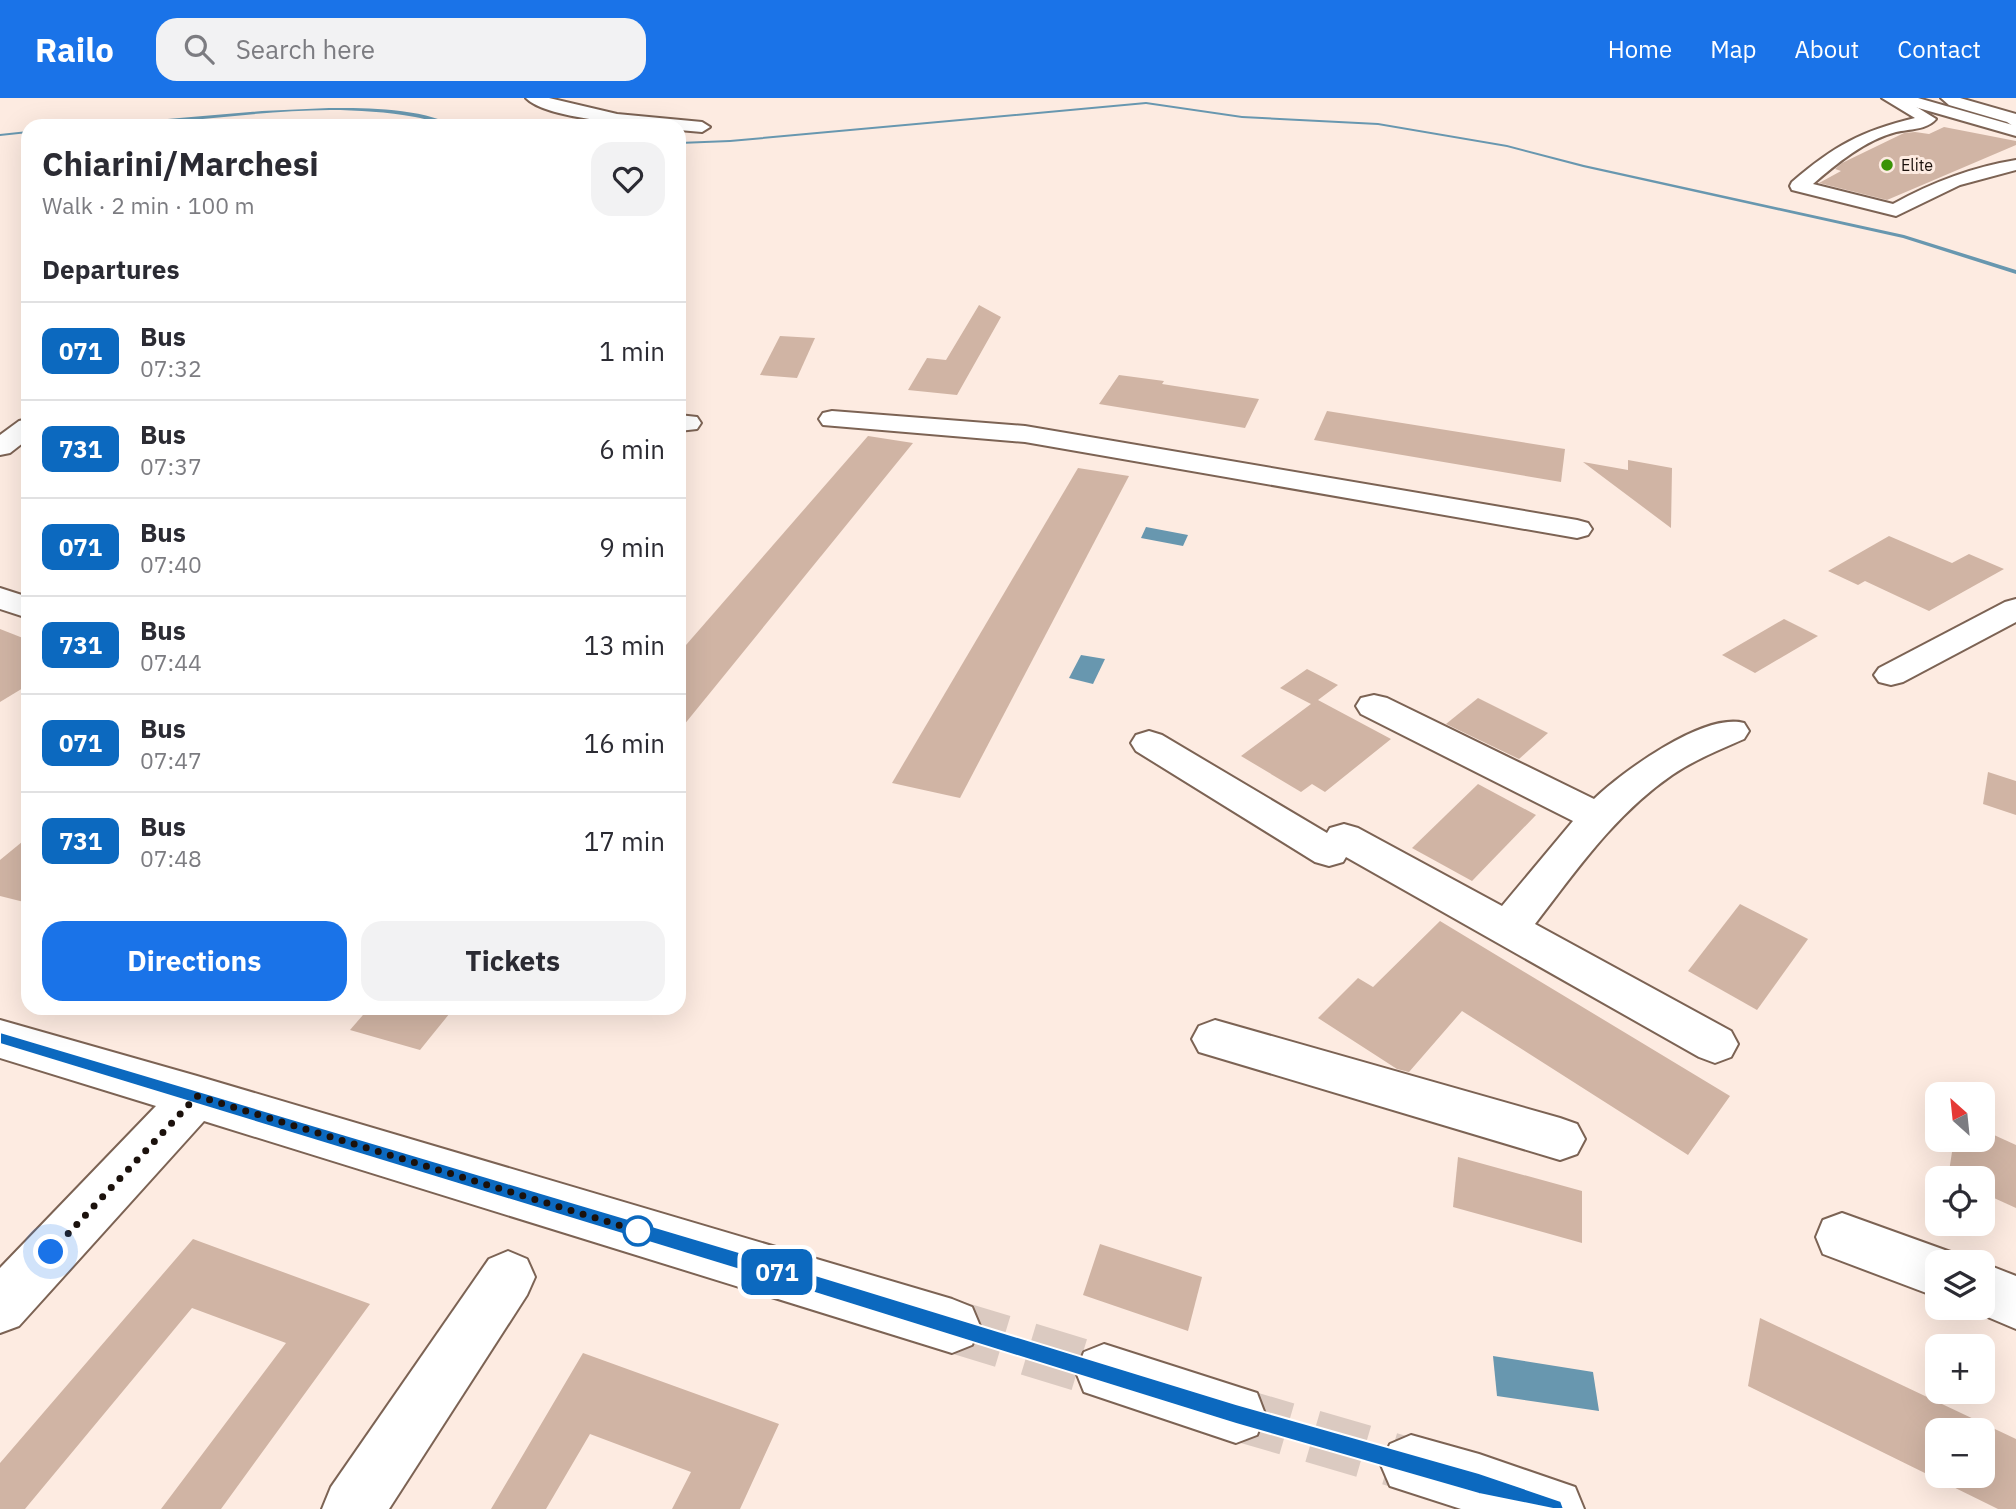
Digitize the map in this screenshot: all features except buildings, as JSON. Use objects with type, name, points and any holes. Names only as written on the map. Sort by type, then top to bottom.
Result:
[{"type":"street","points":[[534,98],[556,107],[612,119]]},
{"type":"street","points":[[1890,98],[1928,119],[1915,125],[1890,128],[1820,166],[1799,186],[1896,210],[1937,187],[1970,174],[2016,165]]},
{"type":"street","points":[[1900,98],[2016,131]]},
{"type":"street","points":[[1922,98],[2016,124]]},
{"type":"street","points":[[1949,98],[2014,119],[2016,124]]},
{"type":"street","points":[[686,126],[702,127]]},
{"type":"street","points":[[832,419],[1025,433],[1577,529]]},
{"type":"street","points":[[0,421],[21,420]]},
{"type":"street","points":[[0,447],[21,432]]},
{"type":"street","points":[[0,597],[21,605]]},
{"type":"street","points":[[1891,675],[2016,609]]},
{"type":"street","points":[[1374,706],[1598,818]]},
{"type":"street","points":[[1508,928],[1598,818],[1659,766],[1731,731]]},
{"type":"street","points":[[1149,743],[1336,845],[1508,928],[1715,1044]]},
{"type":"street","points":[[0,1039],[197,1096],[952,1326]]},
{"type":"street","points":[[1215,1039],[1560,1139]]},
{"type":"street","points":[[0,1307],[197,1096]]},
{"type":"street","points":[[1842,1237],[1925,1268]]},
{"type":"street","points":[[353,1509],[508,1277]]},
{"type":"street","points":[[1995,1294],[2016,1303]]},
{"type":"street","points":[[1104,1372],[1236,1414]]},
{"type":"street","points":[[1411,1465],[1479,1483],[1553,1509]]},
{"type":"water","points":[[1146,527],[1188,535],[1183,546],[1141,538]]},
{"type":"water","points":[[1081,655],[1105,659],[1093,684],[1069,678]]},
{"type":"water","points":[[1493,1356],[1593,1372],[1599,1411],[1497,1396]]},
{"type":"waterway","points":[[686,143],[1146,103],[1242,117],[1378,124],[1507,146],[1583,166],[1904,237],[2016,272]]},
{"type":"waterway","points":[[186,119],[329,109],[395,112],[432,119]]},
{"type":"waterway","points":[[0,135],[21,133]]},
{"type":"tunnel","points":[[952,1326],[1104,1372]]},
{"type":"tunnel","points":[[1236,1414],[1411,1465]]},
{"type":"bus line","name":"071","points":[[0,1039],[197,1096],[1236,1414],[1479,1483],[1553,1509]]},
{"type":"place","name":"Elite","points":[[1887,165]]},
{"type":"route","points":[[51,1252],[197,1096],[638,1231]]}]
